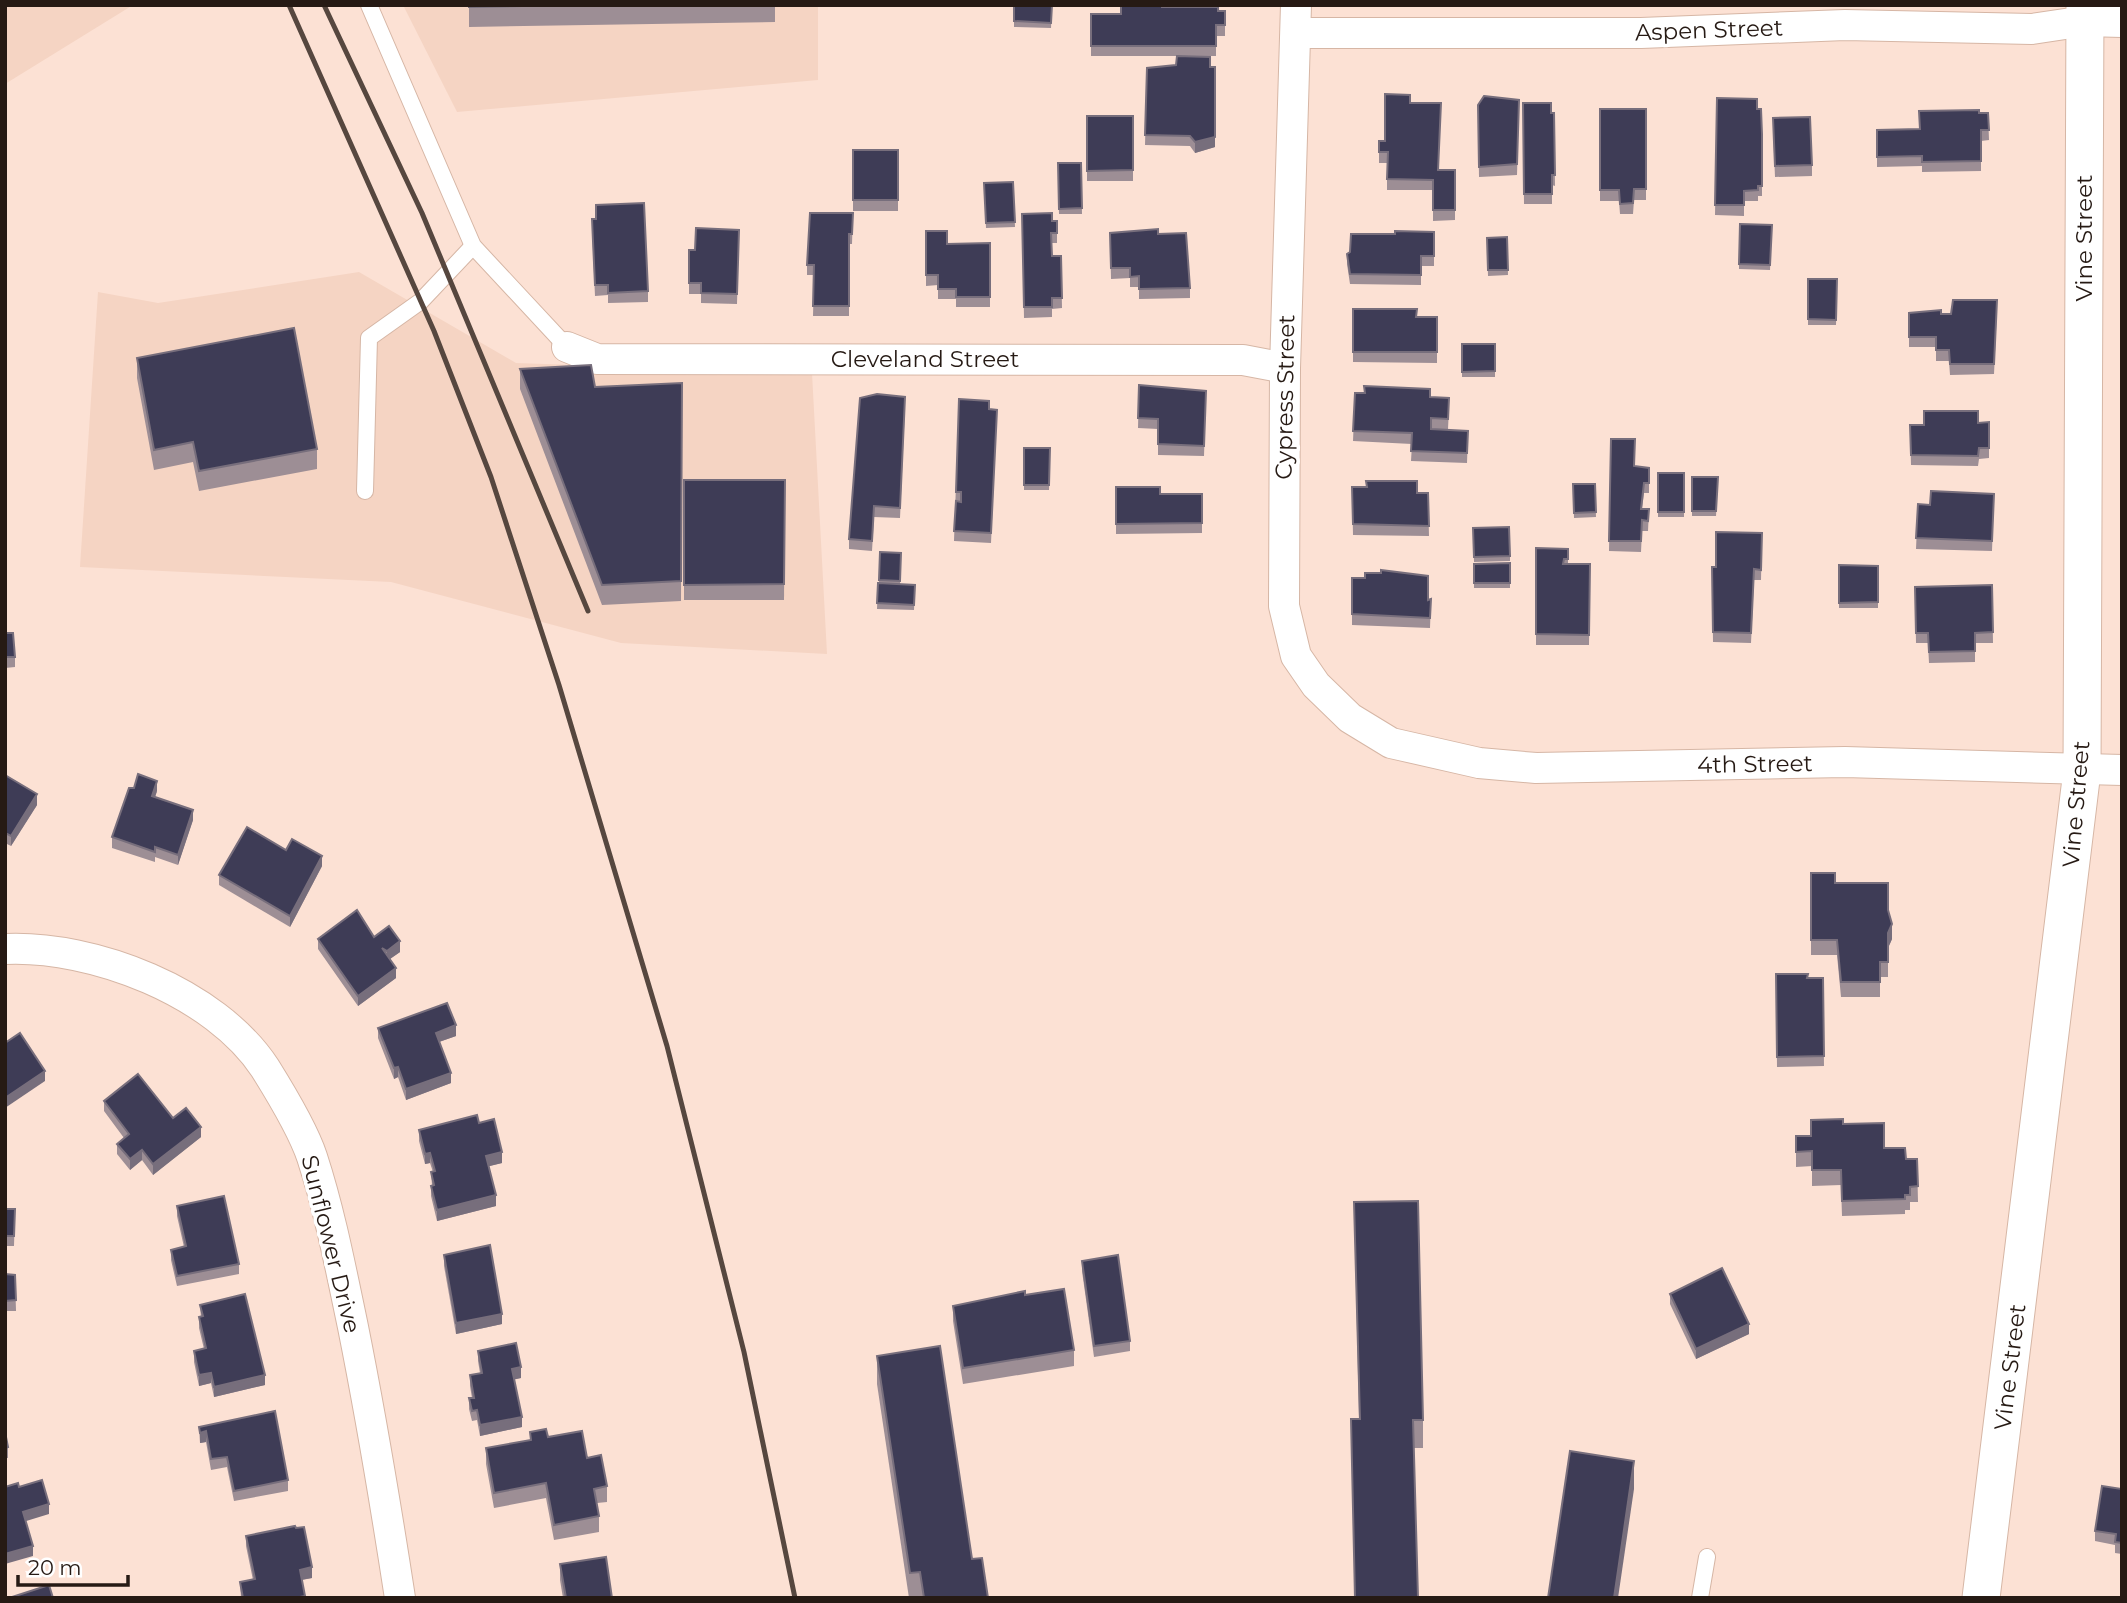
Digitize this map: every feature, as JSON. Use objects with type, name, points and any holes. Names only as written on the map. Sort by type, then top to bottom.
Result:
[{"type":"street","name":"Aspen Street","points":[[1296,19],[1641,33],[1845,25],[2032,29],[2085,13],[2122,22]]},
{"type":"street","name":"Vine Street","points":[[1981,1598],[2082,771],[2085,13]]},
{"type":"street","name":"Cypress Street","points":[[1296,19],[1284,368],[1284,606],[1296,656],[1316,685],[1350,718],[1391,743]]},
{"type":"street","name":"Cleveland Street","points":[[567,347],[597,359],[1243,360],[1284,368]]},
{"type":"street","name":"4th Street","points":[[1391,743],[1479,762],[1536,768],[1845,762],[2082,771],[2122,770]]},
{"type":"street","name":"Sunflower Drive","points":[[5,949],[30,948],[131,969],[194,1000],[234,1034],[264,1067],[311,1154],[337,1248],[375,1435],[400,1598]]},
{"type":"lane","points":[[369,5],[473,246],[567,347]]},
{"type":"lane","points":[[365,491],[369,338],[421,301],[473,246]]},
{"type":"lane","points":[[1700,1598],[1707,1557]]},
{"type":"shaded area","points":[[5,5],[133,5],[5,84]]},
{"type":"shaded area","points":[[403,5],[818,5],[818,80],[457,112]]},
{"type":"shaded area","points":[[359,272],[516,363],[812,373],[827,654],[621,643],[391,582],[80,567],[98,292],[158,303]]},
{"type":"building","points":[[469,5],[579,5],[469,7]]},
{"type":"building","points":[[1014,5],[1052,5],[1051,23],[1014,21]]},
{"type":"building","points":[[1121,5],[1218,7],[1218,11],[1225,11],[1225,25],[1216,25],[1216,46],[1091,46],[1091,14],[1121,14]]},
{"type":"building","points":[[1177,56],[1210,57],[1210,67],[1215,67],[1215,137],[1195,142],[1190,136],[1145,135],[1147,68],[1176,65]]},
{"type":"building","points":[[1385,94],[1410,95],[1410,103],[1441,103],[1438,170],[1455,170],[1455,210],[1433,210],[1433,180],[1387,179],[1388,152],[1379,152],[1379,141],[1385,141]]},
{"type":"building","points":[[1484,96],[1519,100],[1517,164],[1479,167],[1478,105]]},
{"type":"building","points":[[1717,98],[1757,99],[1757,109],[1761,109],[1762,186],[1758,186],[1758,190],[1744,191],[1744,205],[1715,205]]},
{"type":"building","points":[[1523,103],[1551,103],[1551,113],[1554,113],[1555,175],[1552,175],[1552,194],[1524,194]]},
{"type":"building","points":[[1600,109],[1646,109],[1646,189],[1634,189],[1633,203],[1620,204],[1619,190],[1600,190]]},
{"type":"building","points":[[1979,110],[1979,113],[1988,113],[1989,130],[1981,130],[1981,161],[1922,162],[1922,156],[1877,157],[1877,130],[1920,129],[1919,111]]},
{"type":"building","points":[[1087,116],[1133,116],[1133,170],[1087,171]]},
{"type":"building","points":[[1810,117],[1812,165],[1775,166],[1773,118]]},
{"type":"building","points":[[853,150],[898,150],[898,200],[853,200]]},
{"type":"building","points":[[1058,163],[1081,163],[1082,208],[1059,209]]},
{"type":"building","points":[[1013,182],[1015,222],[986,223],[984,183]]},
{"type":"building","points":[[644,203],[648,291],[608,293],[608,285],[595,285],[592,219],[596,219],[596,205]]},
{"type":"building","points":[[810,213],[853,213],[852,234],[849,234],[849,306],[813,306],[814,265],[807,265]]},
{"type":"building","points":[[1052,213],[1052,221],[1057,221],[1057,233],[1051,233],[1052,256],[1061,256],[1062,298],[1052,298],[1052,307],[1024,307],[1022,214]]},
{"type":"building","points":[[1740,224],[1772,225],[1770,265],[1739,264]]},
{"type":"building","points":[[696,228],[739,230],[737,294],[701,293],[701,283],[689,283],[689,250],[695,250]]},
{"type":"building","points":[[1158,229],[1158,234],[1186,233],[1190,288],[1139,289],[1139,276],[1130,277],[1130,268],[1111,268],[1110,233]]},
{"type":"building","points":[[926,231],[947,231],[947,244],[990,243],[990,297],[956,297],[956,289],[938,289],[938,275],[926,275]]},
{"type":"building","points":[[1395,231],[1434,232],[1434,256],[1421,256],[1421,275],[1350,274],[1347,254],[1350,252],[1351,234],[1395,234]]},
{"type":"building","points":[[1507,237],[1508,270],[1488,270],[1487,238]]},
{"type":"building","points":[[1808,279],[1837,279],[1836,320],[1808,319]]},
{"type":"building","points":[[1953,300],[1997,300],[1994,364],[1950,364],[1949,350],[1936,350],[1936,337],[1909,337],[1909,313],[1941,310],[1941,314],[1951,314]]},
{"type":"building","points":[[1353,309],[1417,309],[1416,317],[1437,317],[1437,352],[1353,352]]},
{"type":"building","points":[[294,328],[317,449],[199,471],[193,442],[154,450],[137,358]]},
{"type":"building","points":[[1462,344],[1495,344],[1495,371],[1462,372]]},
{"type":"building","points":[[591,365],[595,387],[682,383],[681,581],[602,585],[520,369]]},
{"type":"building","points":[[1139,385],[1206,391],[1204,446],[1158,444],[1158,419],[1138,418]]},
{"type":"building","points":[[1364,386],[1430,389],[1430,397],[1449,398],[1448,419],[1431,418],[1431,429],[1468,431],[1467,453],[1411,451],[1412,433],[1353,431],[1355,393],[1365,393]]},
{"type":"building","points":[[877,394],[905,397],[900,508],[874,506],[872,541],[849,539],[860,398]]},
{"type":"building","points":[[959,399],[989,401],[989,409],[997,410],[991,533],[954,531],[956,501],[961,502],[961,492],[956,492]]},
{"type":"building","points":[[1924,411],[1978,411],[1978,423],[1989,422],[1989,448],[1979,448],[1978,456],[1911,455],[1910,425],[1924,425]]},
{"type":"building","points":[[1611,439],[1635,439],[1634,466],[1649,468],[1649,483],[1644,483],[1641,509],[1649,509],[1648,521],[1642,520],[1641,541],[1609,541]]},
{"type":"building","points":[[1024,448],[1050,448],[1049,485],[1024,485]]},
{"type":"building","points":[[1658,473],[1684,473],[1684,512],[1658,512]]},
{"type":"building","points":[[1692,477],[1718,477],[1716,511],[1692,511]]},
{"type":"building","points":[[684,480],[785,480],[784,584],[684,585]]},
{"type":"building","points":[[1366,481],[1417,481],[1417,493],[1428,493],[1429,526],[1353,524],[1352,487],[1367,487]]},
{"type":"building","points":[[1573,484],[1595,484],[1596,512],[1574,513]]},
{"type":"building","points":[[1116,487],[1160,487],[1160,494],[1202,494],[1202,523],[1116,524]]},
{"type":"building","points":[[1931,491],[1994,494],[1992,541],[1916,538],[1918,504],[1930,505]]},
{"type":"building","points":[[1509,527],[1510,556],[1474,557],[1473,528]]},
{"type":"building","points":[[1716,532],[1762,533],[1761,570],[1754,569],[1751,633],[1713,632],[1712,567],[1716,567]]},
{"type":"building","points":[[1536,548],[1568,549],[1568,559],[1564,559],[1563,564],[1590,564],[1589,635],[1536,634]]},
{"type":"building","points":[[880,552],[901,553],[900,581],[879,580]]},
{"type":"building","points":[[1510,563],[1510,583],[1474,583],[1474,564]]},
{"type":"building","points":[[1839,565],[1878,566],[1878,602],[1839,603]]},
{"type":"building","points":[[1381,570],[1428,576],[1430,618],[1352,614],[1352,578],[1365,578],[1365,573],[1381,573]]},
{"type":"building","points":[[878,583],[915,585],[914,605],[877,603]]},
{"type":"building","points":[[1992,585],[1993,632],[1975,633],[1975,651],[1929,652],[1928,633],[1916,633],[1915,587]]},
{"type":"building","points":[[5,633],[13,633],[15,657],[5,657]]},
{"type":"building","points":[[138,774],[157,781],[152,796],[193,810],[178,855],[155,847],[155,852],[112,837],[129,788],[134,788]]},
{"type":"building","points":[[5,775],[37,794],[11,836],[5,833]]},
{"type":"building","points":[[247,827],[286,850],[292,839],[322,856],[290,916],[219,875]]},
{"type":"building","points":[[1811,873],[1835,873],[1835,883],[1888,883],[1888,910],[1892,924],[1888,933],[1888,962],[1880,962],[1880,982],[1841,982],[1837,940],[1811,940]]},
{"type":"building","points":[[357,910],[374,937],[389,926],[400,941],[387,951],[382,948],[396,968],[358,996],[318,939]]},
{"type":"building","points":[[1776,974],[1808,974],[1807,978],[1823,978],[1824,1056],[1777,1057]]},
{"type":"building","points":[[447,1003],[456,1025],[436,1033],[451,1073],[406,1089],[398,1067],[394,1068],[378,1028]]},
{"type":"building","points":[[20,1033],[45,1071],[5,1098],[5,1043]]},
{"type":"building","points":[[138,1074],[173,1118],[186,1108],[201,1127],[153,1164],[142,1150],[130,1159],[117,1144],[129,1134],[104,1101]]},
{"type":"building","points":[[477,1115],[479,1123],[494,1119],[502,1152],[486,1156],[496,1195],[437,1210],[431,1186],[434,1185],[431,1172],[435,1171],[430,1153],[425,1154],[419,1130]]},
{"type":"building","points":[[1843,1119],[1843,1124],[1884,1123],[1884,1148],[1905,1148],[1906,1159],[1917,1159],[1918,1186],[1910,1187],[1910,1195],[1905,1195],[1905,1199],[1842,1201],[1841,1170],[1812,1170],[1812,1151],[1796,1152],[1796,1136],[1811,1136],[1811,1120]]},
{"type":"building","points":[[224,1196],[239,1264],[177,1276],[171,1250],[186,1246],[177,1206]]},
{"type":"building","points":[[1418,1201],[1423,1420],[1413,1420],[1418,1598],[1355,1598],[1351,1419],[1360,1419],[1354,1202]]},
{"type":"building","points":[[5,1209],[15,1209],[14,1236],[5,1236]]},
{"type":"building","points":[[490,1245],[502,1314],[456,1323],[444,1255]]},
{"type":"building","points":[[1118,1255],[1130,1341],[1094,1346],[1082,1261]]},
{"type":"building","points":[[1722,1268],[1749,1324],[1696,1349],[1670,1294]]},
{"type":"building","points":[[5,1274],[15,1275],[16,1300],[5,1301]]},
{"type":"building","points":[[1064,1289],[1074,1350],[963,1368],[953,1306],[1025,1291],[1025,1295]]},
{"type":"building","points":[[245,1294],[265,1375],[214,1387],[211,1373],[199,1375],[194,1351],[206,1348],[199,1317],[203,1316],[200,1305]]},
{"type":"building","points":[[516,1343],[521,1367],[512,1369],[522,1417],[480,1425],[477,1410],[472,1411],[469,1398],[474,1398],[470,1375],[482,1373],[478,1351]]},
{"type":"building","points":[[940,1346],[972,1559],[982,1558],[988,1598],[924,1598],[920,1572],[910,1573],[877,1356]]},
{"type":"building","points":[[275,1411],[288,1480],[234,1491],[227,1457],[211,1459],[206,1431],[200,1433],[199,1427]]},
{"type":"building","points":[[546,1429],[548,1437],[582,1431],[587,1458],[601,1455],[607,1486],[594,1489],[599,1516],[554,1525],[546,1483],[494,1493],[486,1448],[531,1440],[530,1432]]},
{"type":"building","points":[[1570,1451],[1634,1461],[1614,1598],[1548,1598]]},
{"type":"building","points":[[42,1480],[49,1504],[23,1512],[33,1546],[5,1554],[5,1487],[18,1483],[19,1487]]},
{"type":"building","points":[[2102,1486],[2122,1489],[2122,1543],[2115,1542],[2116,1534],[2095,1531]]},
{"type":"building","points":[[295,1526],[304,1527],[312,1567],[300,1570],[305,1596],[243,1598],[240,1582],[255,1579],[246,1536]]},
{"type":"building","points":[[606,1557],[612,1598],[566,1598],[560,1564]]},
{"type":"building","points":[[49,1585],[53,1598],[9,1598]]},
{"type":"railway","points":[[289,5],[434,331],[491,477],[559,685],[667,1046],[744,1352],[795,1598]]},
{"type":"railway","points":[[324,5],[422,213],[588,611]]}]
